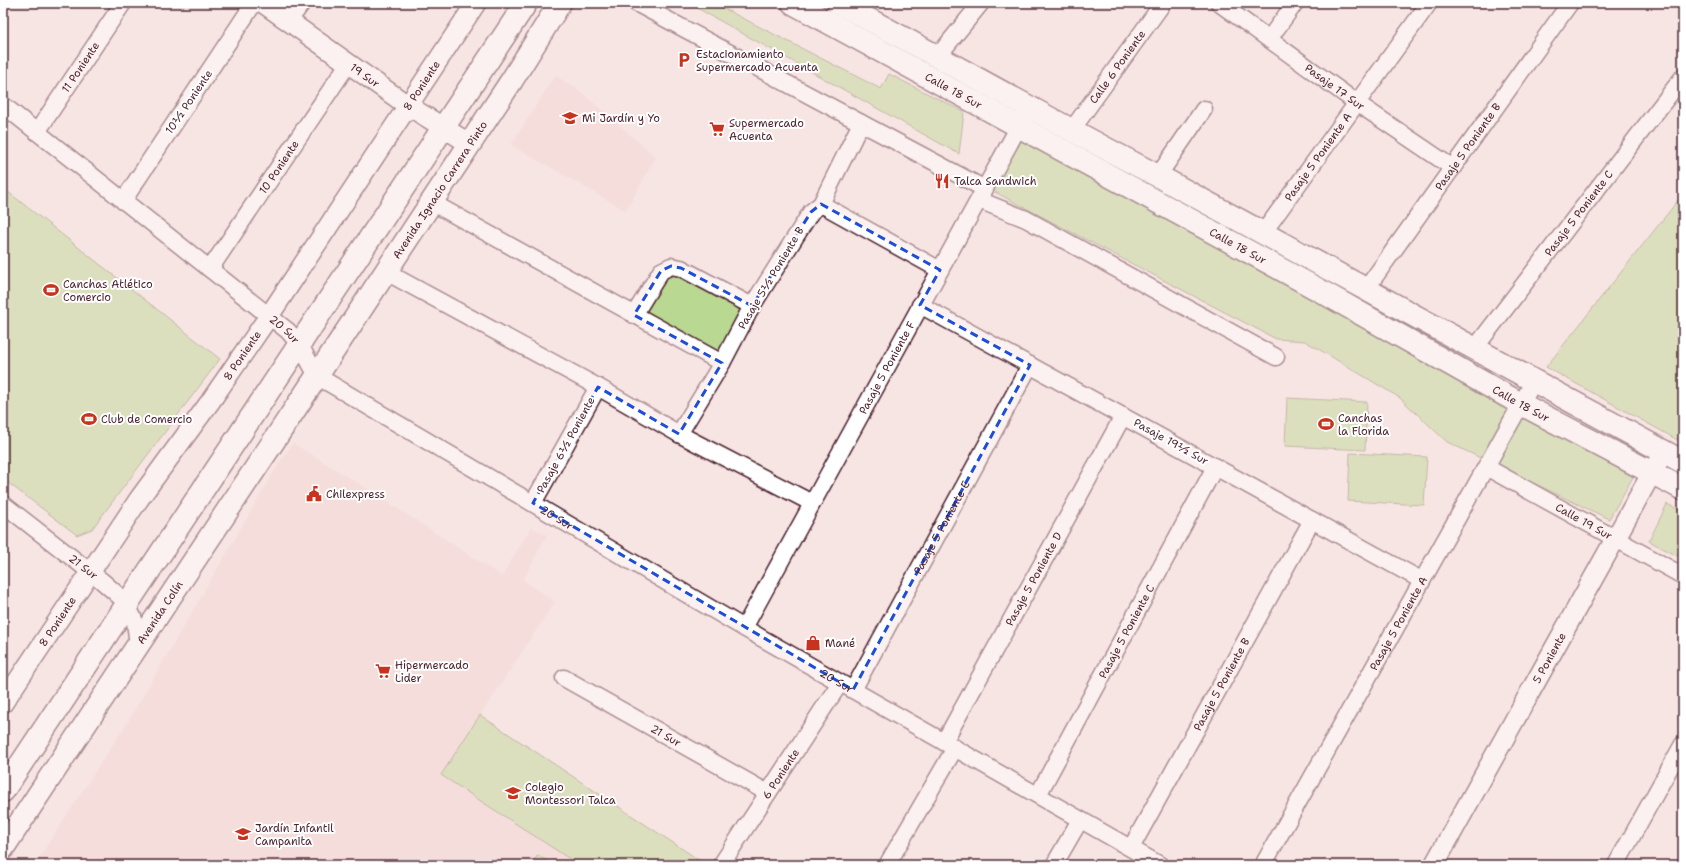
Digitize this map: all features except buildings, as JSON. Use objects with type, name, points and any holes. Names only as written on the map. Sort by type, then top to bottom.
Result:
[{"type":"main road","points":[[3,791],[127,603],[300,346],[526,3]]},
{"type":"main road","name":"Avenida Ignacio Carrera Pinto","points":[[317,376],[470,144],[560,3]]},
{"type":"main road","name":"Calle 18 Sur","points":[[793,3],[1024,117],[1319,290],[1521,404],[1683,489]]},
{"type":"main road","name":"Calle 18 Sur","points":[[838,3],[938,56],[1024,117],[1071,131],[1158,176],[1683,462]]},
{"type":"main road","name":"Avenida Colín","points":[[3,848],[317,376]]},
{"type":"street","name":"11 Poniente","points":[[37,132],[123,3]]},
{"type":"street","name":"10½ Poniente","points":[[124,200],[254,3]]},
{"type":"street","name":"19 Sur","points":[[263,3],[407,106],[470,144]]},
{"type":"street","points":[[288,22],[302,3]]},
{"type":"street","name":"8 Poniente","points":[[3,703],[158,471],[210,402],[269,316],[476,3]]},
{"type":"street","points":[[636,3],[861,123],[1026,219],[1276,357]]},
{"type":"street","points":[[938,56],[981,3]]},
{"type":"street","name":"Calle 6 Poniente","points":[[1071,131],[1163,3]]},
{"type":"street","name":"Pasaje 17 Sur","points":[[1219,3],[1357,103],[1453,168]]},
{"type":"street","points":[[1269,39],[1295,3]]},
{"type":"street","name":"Pasaje 5 Poniente A","points":[[1263,233],[1429,3]]},
{"type":"street","name":"Pasaje 5 Poniente B","points":[[1366,289],[1570,3]]},
{"type":"street","name":"10 Poniente","points":[[210,269],[348,64]]},
{"type":"street","name":"Pasaje 5 Poniente C","points":[[1475,348],[1683,78]]},
{"type":"street","name":"20 Sur","points":[[3,105],[288,331],[300,346],[317,376],[533,502],[744,628],[1160,865]]},
{"type":"street","points":[[1158,176],[1204,109]]},
{"type":"street","name":"Pasaje 5 Poniente F","points":[[744,628],[1024,117]]},
{"type":"street","name":"Pasaje 5½ Poniente B","points":[[679,434],[722,363],[752,306],[811,212],[821,204],[861,123]]},
{"type":"street","points":[[431,202],[722,363]]},
{"type":"street","points":[[821,204],[940,270]]},
{"type":"street","points":[[634,315],[661,271],[671,266],[681,268],[752,306]]},
{"type":"street","points":[[386,272],[598,387],[679,434],[812,503]]},
{"type":"street","name":"Pasaje 19½ Sur","points":[[920,305],[1421,580]]},
{"type":"street","name":"Pasaje 5 Poniente E","points":[[846,687],[1030,365]]},
{"type":"street","name":"Pasaje 5 Poniente A","points":[[1263,865],[1421,580],[1534,381]]},
{"type":"street","name":"Pasaje 6½ Poniente","points":[[533,502],[598,387]]},
{"type":"street","name":"Pasaje 5 Poniente D","points":[[887,865],[1123,416]]},
{"type":"street","name":"5 Poniente","points":[[1434,865],[1664,451]]},
{"type":"street","name":"Pasaje 5 Poniente C","points":[[1038,795],[1215,467]]},
{"type":"street","name":"Calle 19 Sur","points":[[1486,467],[1683,576]]},
{"type":"street","name":"21 Sur","points":[[3,504],[127,603],[135,622],[138,646]]},
{"type":"street","name":"Pasaje 5 Poniente B","points":[[1131,848],[1312,520]]},
{"type":"street","name":"21 Sur","points":[[564,678],[768,793]]},
{"type":"street","name":"6 Poniente","points":[[721,865],[768,793],[846,687]]},
{"type":"street","points":[[1616,865],[1683,744]]},
{"type":"street","points":[[1054,865],[1080,820]]},
{"type":"highlighted area","points":[[821,204],[940,270],[920,305],[1030,365],[853,690],[533,503],[598,387],[679,434],[722,363],[634,315],[661,271],[671,266],[681,268],[752,306],[811,212]]},
{"type":"shaded area","name":"Mi Jardín y Yo","points":[[555,75],[580,91],[656,157],[626,211],[511,145]]},
{"type":"shaded area","points":[[293,443],[374,493],[502,576],[531,527],[547,535],[523,580],[555,602],[480,716],[702,862],[700,865],[34,865],[128,721],[279,463]]},
{"type":"green space","points":[[688,3],[713,3],[881,89],[889,74],[964,112],[959,154]]},
{"type":"green space","points":[[1022,139],[1633,477],[1609,519],[1447,442],[1400,398],[1305,341],[1276,339],[993,191]]},
{"type":"green space","name":"Club de Comercio","points":[[3,188],[220,359],[92,529],[77,535],[3,479]]},
{"type":"green space","points":[[1683,194],[1683,443],[1546,367]]},
{"type":"green space","points":[[678,274],[744,309],[724,351],[714,351],[649,315],[647,311],[669,275]]},
{"type":"green space","name":"Canchas la Florida","points":[[1287,398],[1367,402],[1365,450],[1285,446]]},
{"type":"green space","name":"Canchas la Florida","points":[[1350,453],[1427,457],[1424,505],[1348,501]]},
{"type":"green space","points":[[1667,504],[1683,512],[1683,559],[1649,541]]},
{"type":"green space","name":"Colegio Montessori Talca","points":[[480,715],[702,862],[700,865],[579,865],[441,775]]},
{"type":"green space","points":[[538,855],[553,865],[531,865]]},
{"type":"place","name":"Estacionamiento Supermercado Acuenta","points":[[684,60]]},
{"type":"place","name":"Mi Jardín y Yo","points":[[570,118]]},
{"type":"place","name":"Supermercado Acuenta","points":[[717,129]]},
{"type":"place","name":"Talca Sandwich","points":[[942,181]]},
{"type":"place","name":"Canchas Atlético Comercio","points":[[51,290]]},
{"type":"place","name":"Club de Comercio","points":[[89,419]]},
{"type":"place","name":"Canchas la Florida","points":[[1326,424]]},
{"type":"place","name":"Chilexpress","points":[[314,494]]},
{"type":"place","name":"Mané","points":[[813,643]]},
{"type":"place","name":"Hipermercado Lider","points":[[383,671]]},
{"type":"place","name":"Colegio Montessori Talca","points":[[513,793]]},
{"type":"place","name":"Jardín Infantil Campanita","points":[[243,834]]}]
